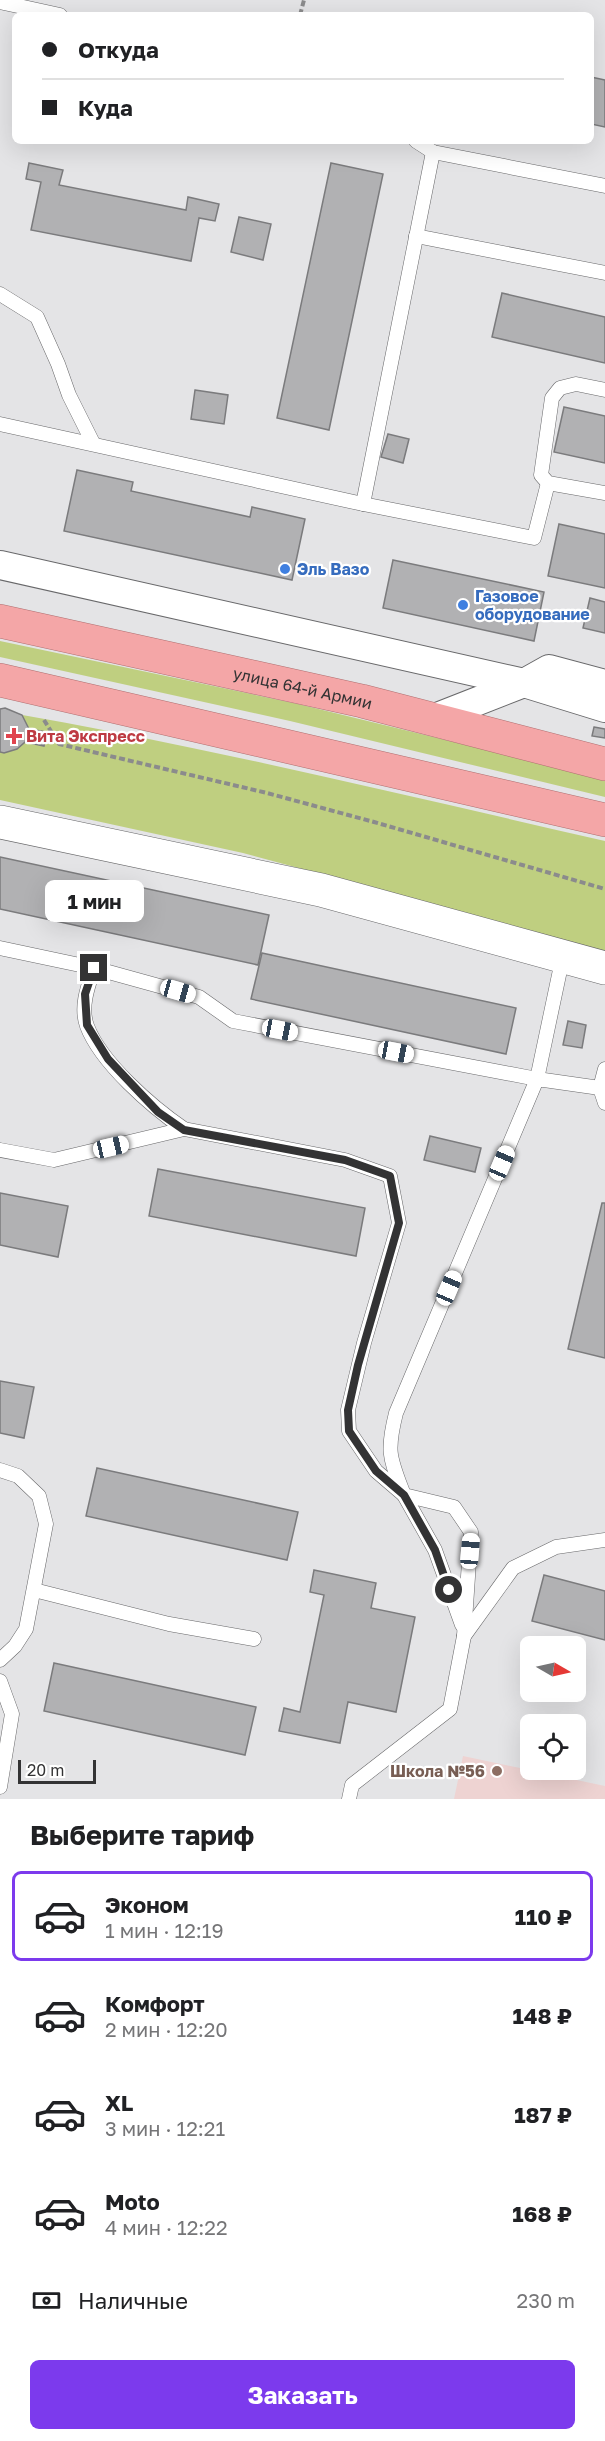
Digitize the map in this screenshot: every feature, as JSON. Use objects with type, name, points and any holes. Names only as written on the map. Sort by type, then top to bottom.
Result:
[{"type":"highway","name":"улица 64-й Армии","points":[[0,621],[351,699],[605,764]]},
{"type":"highway","points":[[0,680],[605,820]]},
{"type":"street","points":[[0,565],[524,683],[605,708]]},
{"type":"street","points":[[432,719],[524,683],[549,669],[605,684]]},
{"type":"street","points":[[0,822],[321,890],[605,968]]},
{"type":"lane","points":[[0,2],[46,12]]},
{"type":"lane","points":[[421,144],[433,152],[605,186]]},
{"type":"lane","points":[[363,504],[433,152]]},
{"type":"lane","points":[[416,236],[605,273]]},
{"type":"lane","points":[[0,294],[37,317],[69,395],[93,443]]},
{"type":"lane","points":[[605,390],[576,384],[560,388],[552,398],[541,475],[548,483],[605,493]]},
{"type":"lane","points":[[0,424],[93,443],[175,464],[534,538],[548,483]]},
{"type":"lane","points":[[0,948],[94,968],[198,997],[233,1021],[537,1079],[600,1088]]},
{"type":"lane","points":[[464,1633],[435,1550],[404,1495],[392,1464],[389,1443],[396,1413],[537,1079],[563,955]]},
{"type":"lane","points":[[94,968],[85,994],[87,1025],[108,1059],[158,1112],[184,1130]]},
{"type":"lane","points":[[605,1069],[600,1088],[605,1103]]},
{"type":"lane","points":[[0,1150],[54,1160],[184,1130],[345,1160],[390,1176],[399,1223],[364,1343],[348,1410],[349,1431],[376,1471],[404,1495],[454,1507],[471,1532],[464,1633],[450,1709],[352,1785],[349,1799]]},
{"type":"lane","points":[[0,1470],[18,1476],[39,1496],[46,1524],[26,1629],[15,1646],[0,1660]]},
{"type":"lane","points":[[464,1633],[513,1568],[556,1547],[605,1540]]},
{"type":"lane","points":[[34,1590],[169,1624],[254,1639]]},
{"type":"lane","points":[[0,1681],[12,1714],[0,1787]]},
{"type":"path","points":[[42,717],[59,744],[267,793],[605,889]]},
{"type":"shaded area","name":"Школа №56","points":[[463,1756],[520,1768],[520,1780],[577,1780],[605,1786],[605,1799],[454,1799]]},
{"type":"green space","points":[[0,641],[298,704],[605,779],[605,797],[290,721],[0,657]]},
{"type":"green space","points":[[0,711],[228,755],[605,841],[605,955],[451,909],[243,853],[0,800]]},
{"type":"building","points":[[594,78],[605,80],[605,127],[594,125]]},
{"type":"building","points":[[29,163],[63,170],[59,185],[186,210],[188,197],[219,204],[215,221],[199,218],[191,261],[31,230],[41,182],[26,179]]},
{"type":"building","points":[[331,163],[383,174],[329,430],[277,418]]},
{"type":"building","points":[[239,217],[271,224],[263,260],[231,252]]},
{"type":"building","points":[[502,293],[605,317],[605,363],[492,337]]},
{"type":"building","points":[[195,390],[228,395],[224,424],[191,419]]},
{"type":"building","points":[[564,407],[605,416],[605,463],[554,452]]},
{"type":"building","points":[[388,434],[409,439],[403,463],[381,457]]},
{"type":"building","points":[[77,470],[133,482],[131,491],[250,517],[252,507],[305,519],[292,580],[64,531]]},
{"type":"building","points":[[559,524],[605,534],[605,588],[548,576]]},
{"type":"building","points":[[393,560],[544,592],[534,641],[383,608]]},
{"type":"building","points":[[590,598],[605,602],[605,633],[583,628]]},
{"type":"building","name":"Вита Экспресс","points":[[5,708],[22,715],[29,729],[25,742],[17,749],[4,753],[0,752],[0,709]]},
{"type":"building","points":[[594,727],[605,729],[605,738],[592,736]]},
{"type":"building","points":[[29,729],[47,732],[44,746],[25,742]]},
{"type":"building","points":[[0,857],[269,915],[258,965],[0,909]]},
{"type":"building","points":[[262,953],[516,1008],[506,1054],[251,999]]},
{"type":"building","points":[[568,1021],[586,1025],[582,1048],[563,1045]]},
{"type":"building","points":[[430,1136],[481,1148],[475,1172],[424,1160]]},
{"type":"building","points":[[158,1169],[365,1208],[356,1256],[149,1216]]},
{"type":"building","points":[[0,1193],[68,1206],[58,1257],[0,1245]]},
{"type":"building","points":[[602,1203],[605,1203],[605,1358],[568,1349]]},
{"type":"building","points":[[0,1381],[34,1387],[24,1438],[0,1433]]},
{"type":"building","points":[[97,1468],[298,1512],[287,1560],[86,1516]]},
{"type":"building","points":[[314,1570],[376,1583],[371,1608],[415,1617],[396,1712],[348,1702],[340,1743],[279,1731],[284,1708],[300,1712],[324,1595],[310,1592]]},
{"type":"building","points":[[544,1575],[605,1591],[605,1640],[532,1621]]},
{"type":"building","points":[[54,1663],[256,1707],[245,1755],[44,1711]]},
{"type":"place","name":"Эль Вазо","points":[[285,569]]},
{"type":"place","name":"Газовое оборудование","points":[[463,605]]},
{"type":"place","name":"Вита Экспресс","points":[[14,736]]},
{"type":"place","name":"Школа №56","points":[[497,1771]]},
{"type":"route","points":[[94,968],[85,994],[87,1025],[108,1059],[158,1112],[184,1130],[345,1160],[390,1176],[399,1223],[358,1365],[348,1410],[349,1431],[376,1471],[404,1495],[435,1550],[449,1590]]}]
